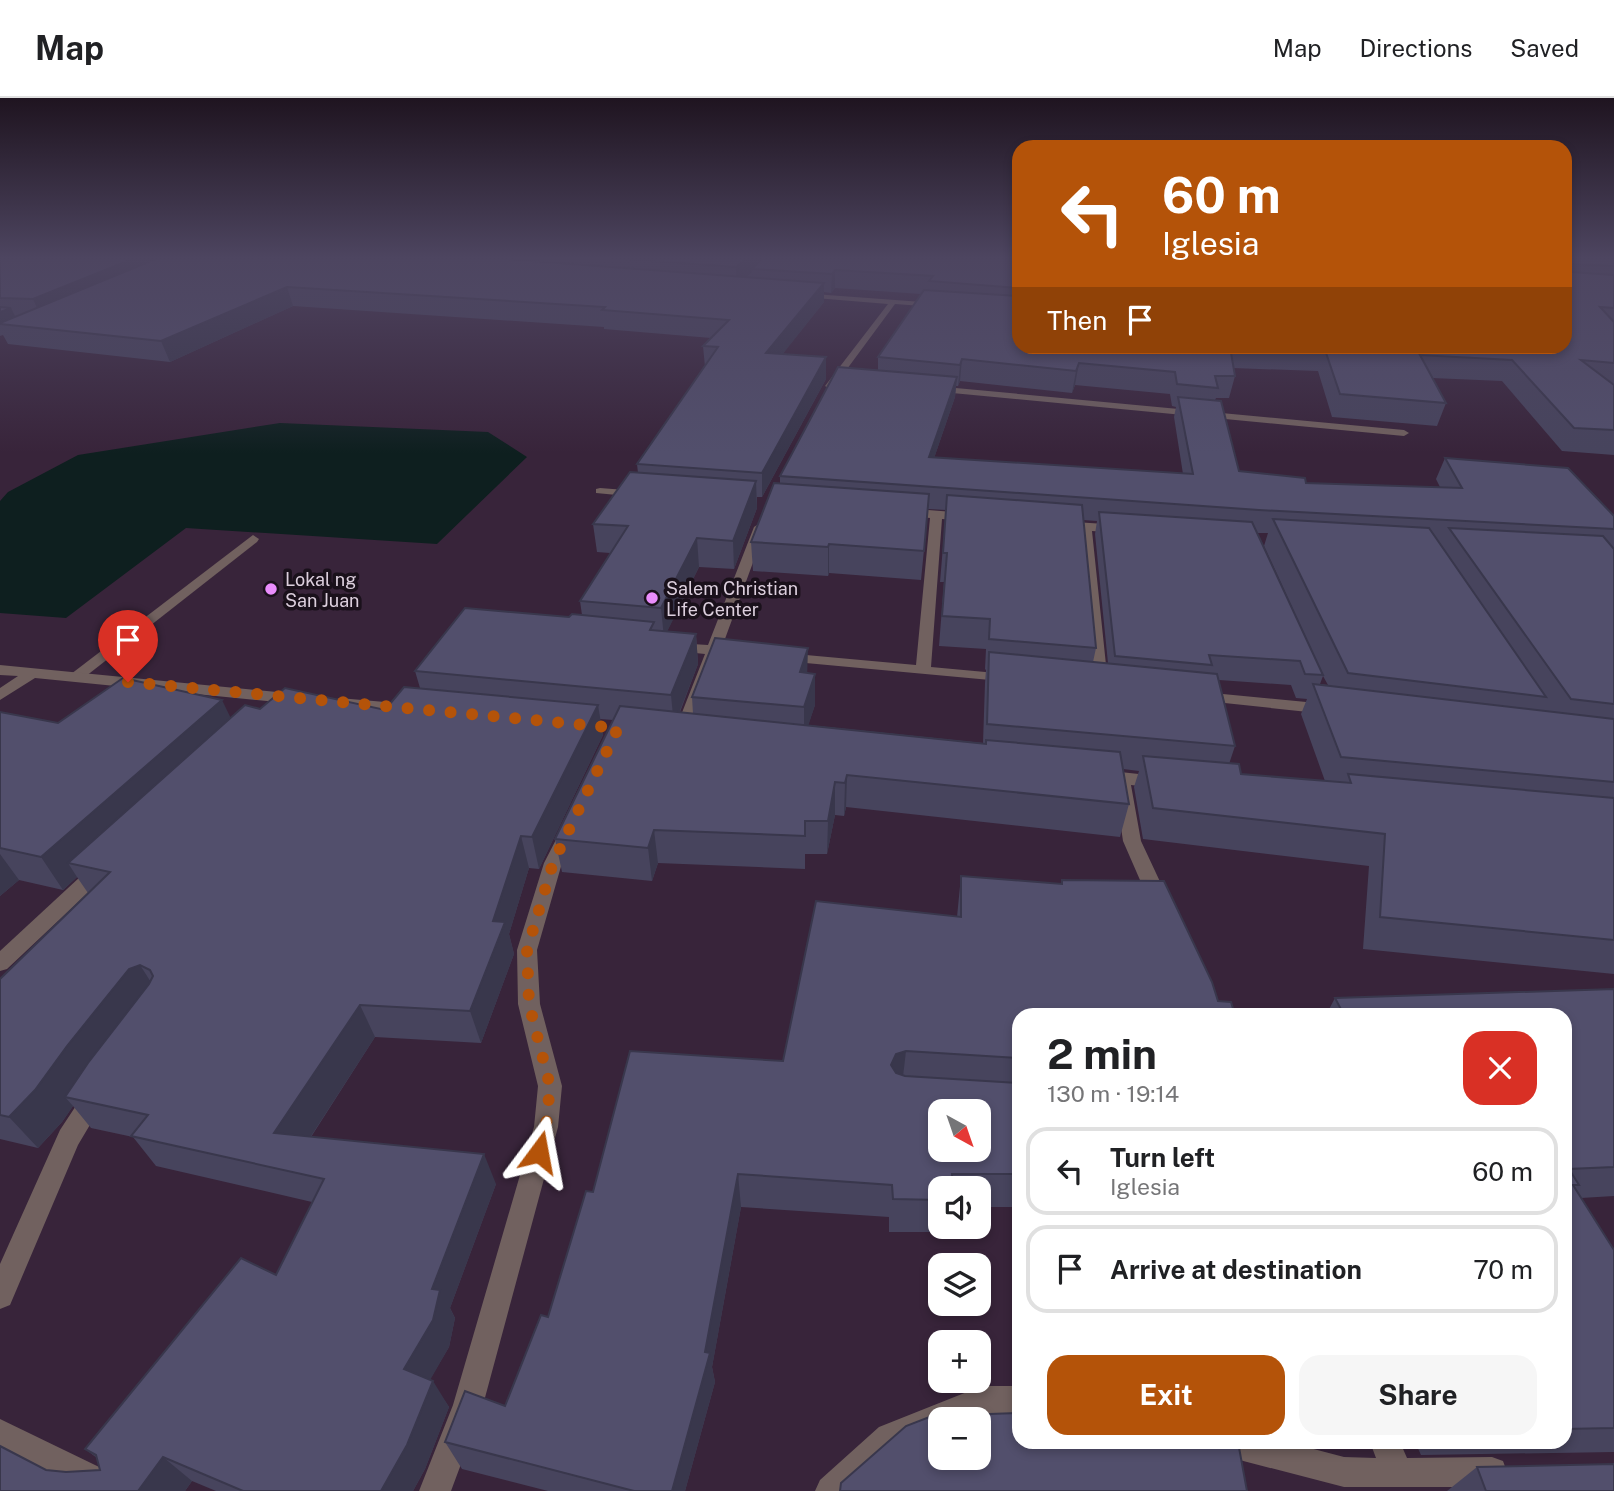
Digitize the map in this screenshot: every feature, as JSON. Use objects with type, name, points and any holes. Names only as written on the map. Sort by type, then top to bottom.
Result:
[{"type":"street","points":[[821,402],[833,380],[877,323]]},
{"type":"street","points":[[833,380],[847,381]]},
{"type":"street","points":[[916,387],[1404,433]]},
{"type":"street","points":[[600,491],[652,495]]},
{"type":"street","points":[[894,512],[977,518]]},
{"type":"street","points":[[923,671],[936,514]]},
{"type":"street","points":[[682,734],[764,516]]},
{"type":"street","points":[[1045,523],[1127,530]]},
{"type":"street","points":[[1086,527],[1100,688]]},
{"type":"street","points":[[75,677],[253,539]]},
{"type":"street","points":[[658,645],[1018,680]]},
{"type":"street","points":[[0,670],[425,711]]},
{"type":"street","points":[[0,695],[34,672]]},
{"type":"street","points":[[1181,695],[1331,705]]},
{"type":"street","points":[[266,717],[286,698]]},
{"type":"street","points":[[1081,774],[1177,784]]},
{"type":"street","points":[[1122,779],[1132,842],[1171,926]]},
{"type":"street","points":[[435,1491],[468,1405],[546,1127],[550,1086],[529,1004],[527,950],[553,863],[577,814]]},
{"type":"street","points":[[0,963],[115,856]]},
{"type":"street","points":[[0,1295],[69,1138],[110,1075]]},
{"type":"street","points":[[831,1491],[890,1438],[982,1401],[1012,1401]]},
{"type":"street","points":[[0,1434],[115,1491]]},
{"type":"street","points":[[1255,1449],[1344,1472],[1520,1472]]},
{"type":"street","points":[[1388,1449],[1398,1474]]},
{"type":"shaded area","points":[[280,423],[488,432],[527,457],[437,544],[186,528],[66,618],[0,613],[0,501],[8,492],[78,455]]},
{"type":"building","points":[[0,323],[203,323],[161,341]]},
{"type":"building","points":[[726,323],[791,323],[766,353],[826,357],[762,473],[637,464],[718,347],[703,346]]},
{"type":"building","points":[[901,323],[1012,323],[1012,354],[1231,354],[1235,376],[1215,376],[1218,388],[1177,384],[1175,372],[1079,363],[1076,371],[962,359],[960,365],[878,357]]},
{"type":"building","points":[[1572,323],[1614,323],[1614,363],[1581,360],[1614,385],[1614,430],[1574,428],[1512,360],[1420,355],[1446,403],[1340,394],[1326,354],[1572,354]]},
{"type":"building","points":[[838,367],[957,377],[929,457],[1193,474],[1178,397],[1221,401],[1239,471],[1305,478],[1306,483],[1462,488],[1445,458],[1568,468],[1614,516],[1614,529],[1259,510],[780,476]]},
{"type":"building","points":[[630,472],[756,481],[733,541],[697,538],[661,608],[580,601],[628,526],[593,524]]},
{"type":"building","points":[[774,483],[929,494],[924,551],[751,542]]},
{"type":"building","points":[[947,495],[1082,505],[1096,648],[989,639],[990,619],[942,616],[947,553],[943,553]]},
{"type":"building","points":[[1099,512],[1252,522],[1323,675],[1305,674],[1300,661],[1209,655],[1212,665],[1115,656]]},
{"type":"building","points":[[1273,519],[1429,528],[1546,697],[1348,673]]},
{"type":"building","points":[[1449,528],[1603,536],[1614,549],[1614,704],[1571,699]]},
{"type":"building","points":[[465,608],[654,622],[650,630],[696,634],[671,695],[415,671]]},
{"type":"building","points":[[715,638],[808,648],[800,672],[815,674],[804,707],[692,697]]},
{"type":"building","points":[[989,652],[1217,674],[1235,746],[987,724]]},
{"type":"building","points":[[123,678],[222,700],[41,857],[0,848],[0,712],[58,723]]},
{"type":"building","points":[[1313,684],[1614,719],[1614,782],[1341,757]]},
{"type":"building","points":[[404,687],[598,705],[532,837],[521,836],[493,921],[505,922],[470,1011],[360,1005],[274,1133],[484,1154],[432,1289],[440,1290],[433,1320],[404,1369],[433,1381],[407,1445],[381,1491],[243,1491],[163,1457],[138,1491],[0,1491],[0,1446],[46,1470],[100,1470],[96,1455],[85,1449],[241,1258],[276,1275],[324,1179],[131,1136],[148,1115],[65,1097],[149,984],[153,976],[150,970],[140,965],[129,969],[35,1090],[9,1117],[0,1115],[0,979],[110,872],[68,863],[245,705],[260,709],[285,688],[385,710]]},
{"type":"building","points":[[620,706],[986,744],[986,740],[1120,752],[1129,804],[847,775],[845,783],[835,782],[828,821],[805,821],[805,836],[654,830],[648,848],[555,839]]},
{"type":"building","points":[[1143,756],[1239,764],[1241,774],[1351,783],[1348,774],[1614,798],[1614,940],[1380,917],[1385,834],[1153,808]]},
{"type":"building","points":[[961,876],[1062,884],[1062,880],[1164,881],[1212,982],[1218,1001],[1231,1002],[1233,1008],[1012,1008],[1012,1058],[906,1051],[896,1054],[891,1065],[896,1073],[905,1076],[1012,1083],[1012,1174],[928,1176],[928,1200],[893,1199],[892,1185],[738,1174],[705,1352],[710,1353],[672,1491],[634,1491],[445,1442],[465,1391],[505,1406],[541,1315],[548,1317],[586,1191],[593,1192],[630,1051],[783,1061],[816,901],[961,917]]},
{"type":"building","points":[[1614,989],[1614,1167],[1572,1169],[1572,1008],[1340,1008],[1335,998]]},
{"type":"building","points":[[1572,1174],[1579,1185],[1573,1185],[1614,1250],[1614,1428],[1572,1429]]},
{"type":"building","points":[[1012,1413],[1012,1449],[1239,1449],[1247,1491],[840,1491],[841,1483],[906,1426],[928,1418],[928,1470],[991,1470],[991,1414]]},
{"type":"building","points":[[1614,1464],[1614,1491],[1486,1491],[1477,1467]]},
{"type":"place","name":"Lokal ng San Juan","points":[[271,589]]},
{"type":"place","name":"Salem Christian Life Center","points":[[652,598]]},
{"type":"route","points":[[128,682],[618,728],[553,863],[527,950],[529,1004],[550,1086],[546,1127],[539,1152]]}]
